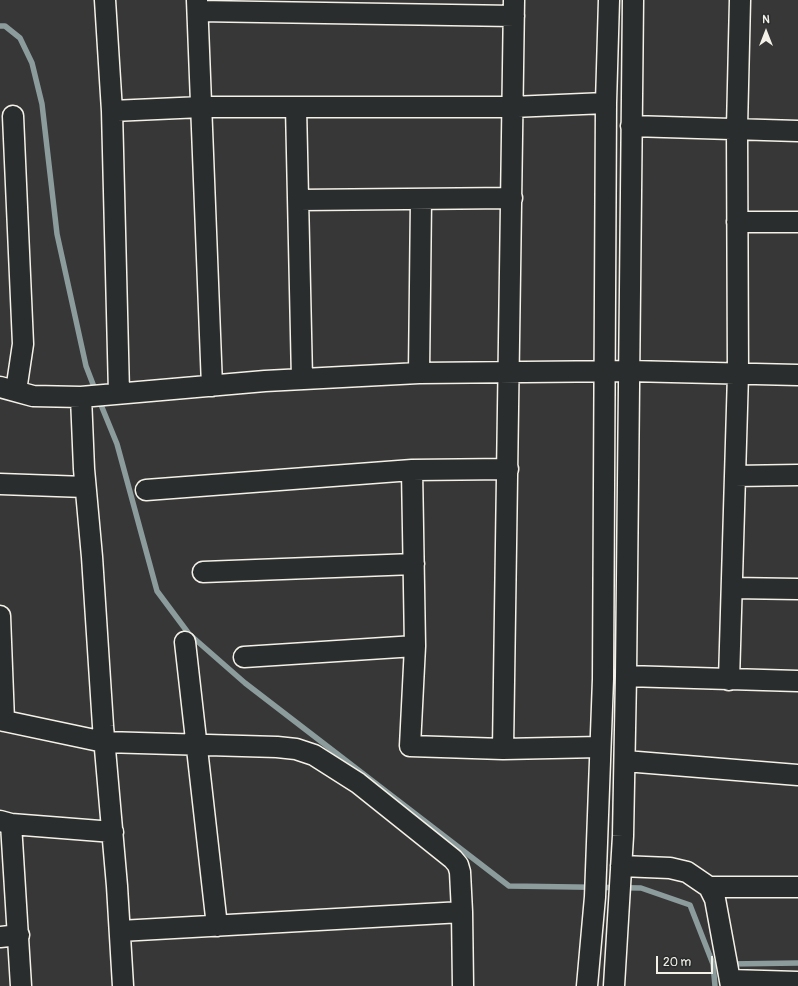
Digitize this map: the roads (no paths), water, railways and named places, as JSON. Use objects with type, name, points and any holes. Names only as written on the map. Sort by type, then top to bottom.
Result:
[{"type":"street","points":[[105,0],[112,111],[101,395],[86,487],[104,742],[113,832],[120,931],[122,986]]},
{"type":"street","points":[[587,986],[596,877],[603,656],[606,372],[606,103],[609,0]]},
{"type":"street","points":[[614,986],[625,761],[633,0]]},
{"type":"street","points":[[729,680],[738,374],[737,128],[740,0]]},
{"type":"street","points":[[212,386],[198,6],[514,8],[510,372],[503,749]]},
{"type":"street","points":[[112,111],[202,107],[512,107],[606,103]]},
{"type":"street","points":[[296,107],[302,379]]},
{"type":"street","points":[[13,116],[23,344],[8,389],[33,396],[101,395],[302,379],[420,373],[629,371],[798,375]]},
{"type":"street","points":[[631,126],[798,131]]},
{"type":"street","points":[[298,200],[512,198]]},
{"type":"street","points":[[420,373],[421,199]]},
{"type":"street","points":[[737,222],[798,222]]},
{"type":"street","points":[[146,490],[412,470],[508,469]]},
{"type":"street","points":[[412,470],[415,646],[410,746],[503,749],[600,747]]},
{"type":"street","points":[[735,476],[798,475]]},
{"type":"street","points":[[0,484],[86,487]]},
{"type":"street","points":[[203,572],[414,564]]},
{"type":"street","points":[[732,588],[798,589]]},
{"type":"street","points":[[0,620],[2,721],[104,742],[196,743],[278,746],[296,749],[314,755],[358,783],[453,859],[458,865],[460,872],[462,912],[463,986]]},
{"type":"street","points":[[185,642],[217,926]]},
{"type":"street","points":[[244,657],[415,646]]},
{"type":"street","points":[[626,676],[798,681]]},
{"type":"street","points":[[625,761],[798,775]]},
{"type":"street","points":[[21,986],[9,936],[6,823],[113,832]]},
{"type":"street","points":[[620,880],[670,868],[687,872],[709,886],[798,888]]},
{"type":"street","points":[[709,886],[715,899],[729,973],[798,982]]},
{"type":"street","points":[[120,931],[462,912]]},
{"type":"waterway","points":[[0,26],[5,26],[20,38],[32,63],[42,104],[57,234],[86,366],[96,392]]},
{"type":"waterway","points":[[99,400],[117,444],[157,591],[189,634],[245,683],[509,886],[641,888],[690,905],[713,964],[715,986]]},
{"type":"waterway","points":[[730,964],[798,963]]}]
